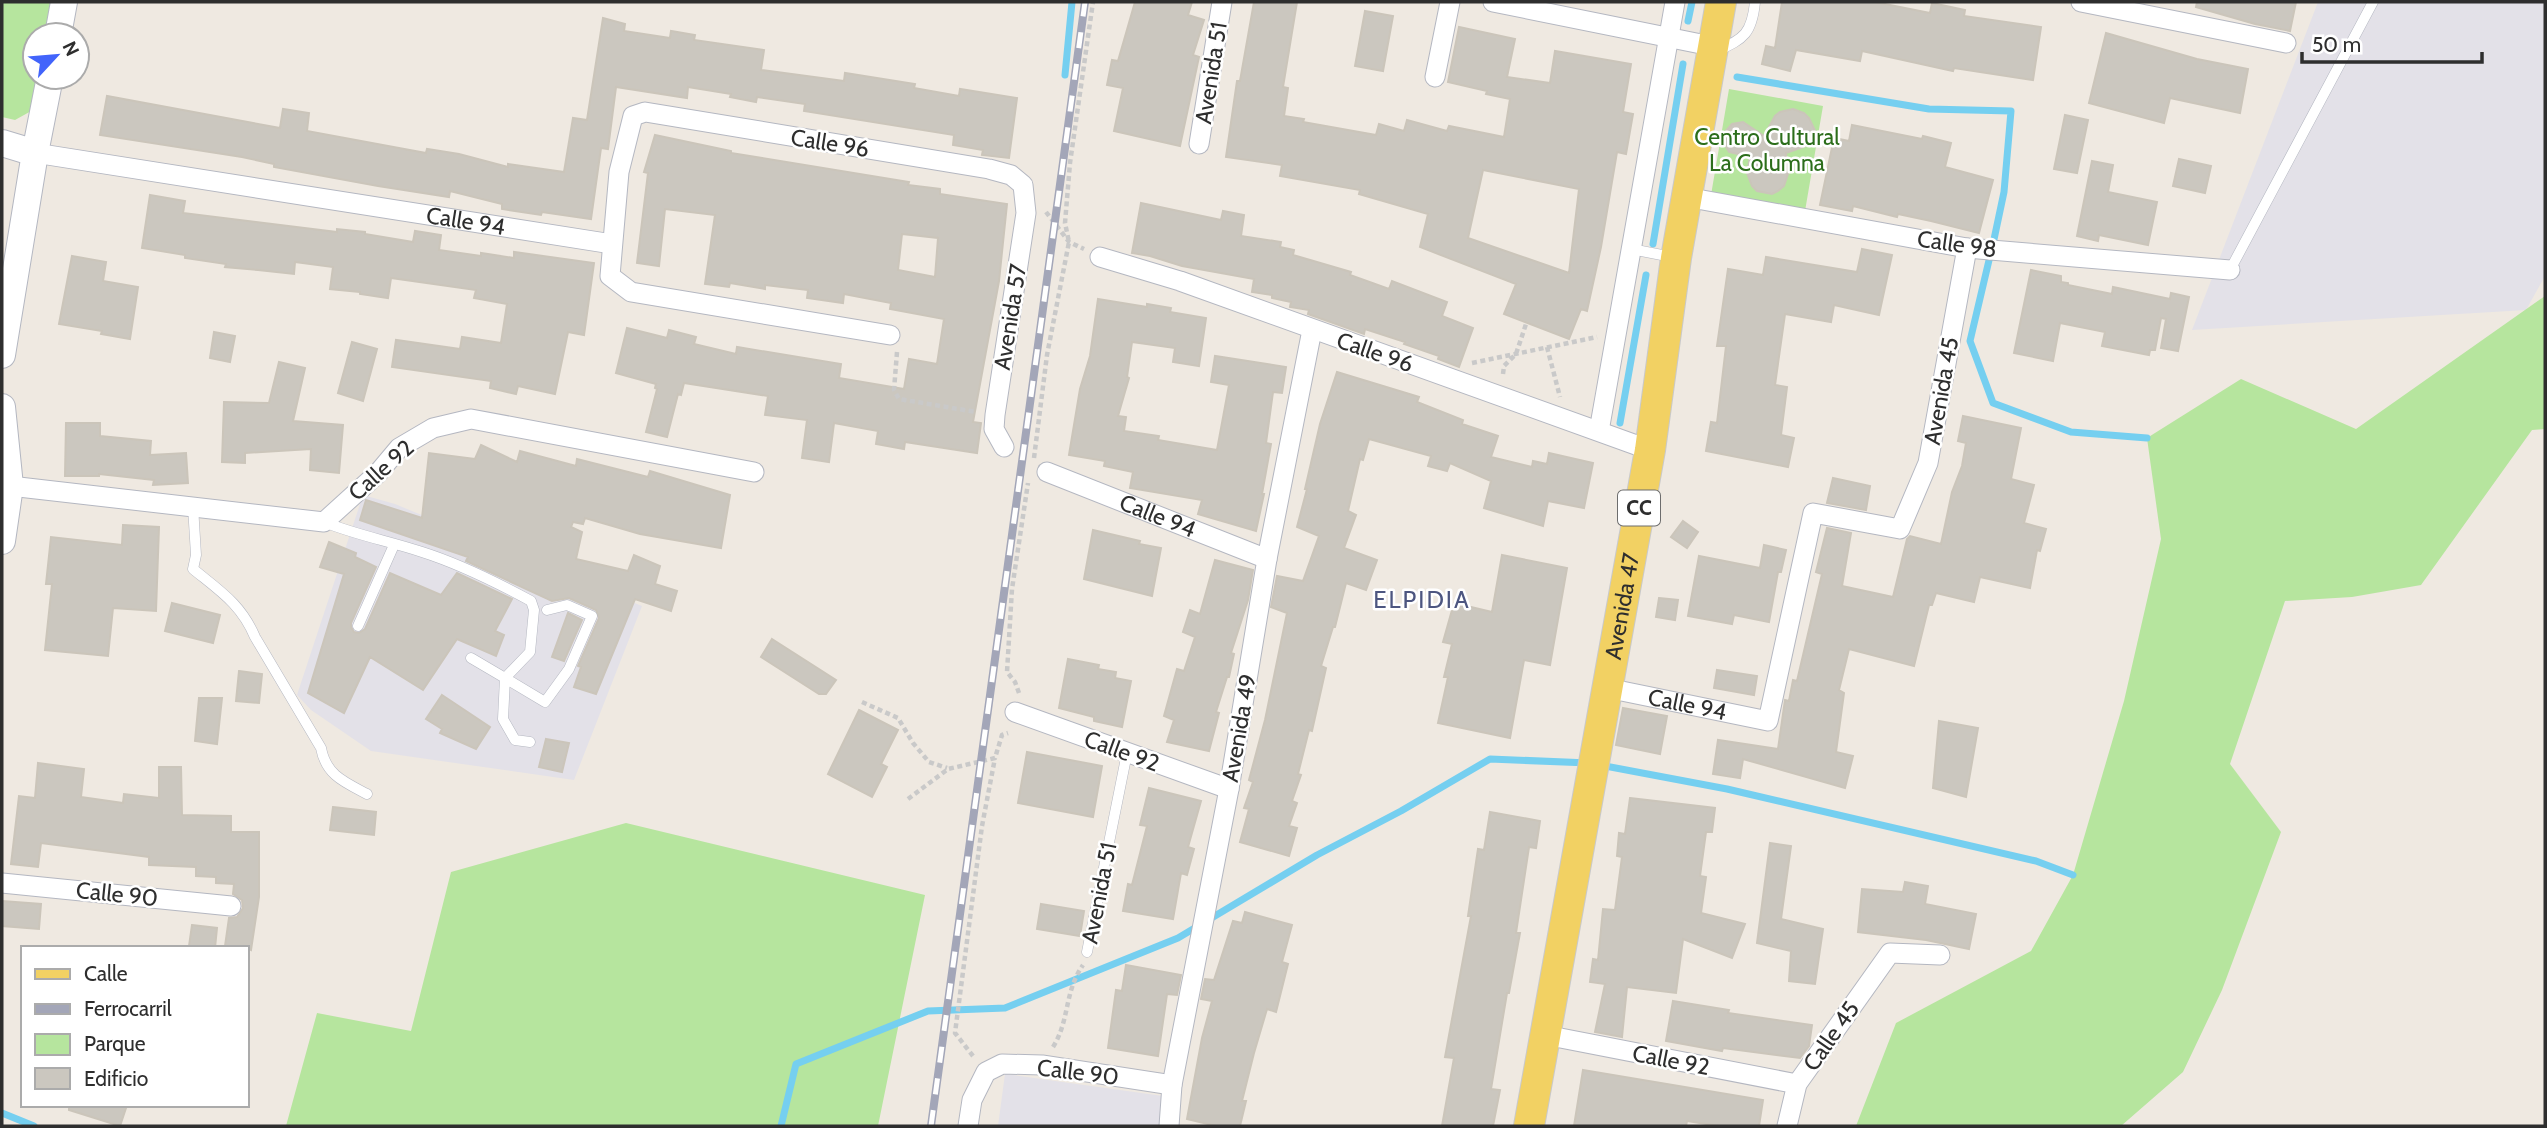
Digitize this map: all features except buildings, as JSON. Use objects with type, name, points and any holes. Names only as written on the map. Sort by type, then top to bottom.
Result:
[{"type":"main road","name":"Avenida 47","points":[[1529,1126],[1650,450],[1676,258],[1721,2]]},
{"type":"street","points":[[61,21],[64,2]]},
{"type":"street","name":"Avenida 51","points":[[1199,144],[1222,2]]},
{"type":"street","points":[[1435,77],[1450,2]]},
{"type":"street","points":[[1493,2],[1669,37],[1711,50]]},
{"type":"street","points":[[1599,431],[1675,2]]},
{"type":"street","points":[[2081,2],[2286,43]]},
{"type":"street","points":[[2,355],[34,153],[47,91]]},
{"type":"street","name":"Calle 96","points":[[612,244],[619,173],[633,116],[645,112],[989,169],[1011,175],[1024,186]]},
{"type":"street","name":"Calle 94","points":[[2,143],[34,153],[612,244]]},
{"type":"street","name":"Avenida 57","points":[[1004,447],[994,429],[995,415],[1026,213],[1024,186]]},
{"type":"street","name":"Calle 98","points":[[1686,197],[1967,248],[2231,270]]},
{"type":"street","points":[[612,244],[610,276],[631,292],[890,335]]},
{"type":"street","name":"Avenida 45","points":[[1768,722],[1813,513],[1900,529],[1928,463],[1967,248]]},
{"type":"street","name":"Calle 96","points":[[1100,257],[1180,281],[1650,450]]},
{"type":"street","name":"Avenida 49","points":[[1169,1126],[1172,1085],[1229,789],[1267,559],[1312,330]]},
{"type":"street","points":[[2,407],[10,486],[2,541]]},
{"type":"street","name":"Calle 92","points":[[324,522],[378,472],[399,448],[433,428],[471,419],[754,472]]},
{"type":"street","name":"Calle 94","points":[[1039,468],[1267,559]]},
{"type":"street","points":[[10,486],[324,522]]},
{"type":"street","name":"Calle 94","points":[[1607,688],[1768,722]]},
{"type":"street","name":"Calle 92","points":[[1023,714],[1229,789]]},
{"type":"street","name":"Calle 90","points":[[2,883],[232,906]]},
{"type":"street","name":"Calle 45","points":[[1787,1126],[1797,1084],[1890,953],[1940,955]]},
{"type":"street","name":"Calle 92","points":[[1545,1035],[1797,1084]]},
{"type":"street","name":"Calle 90","points":[[986,1072],[1002,1065],[1042,1065],[1172,1085]]},
{"type":"street","points":[[968,1126],[972,1100],[986,1072]]},
{"type":"lane","points":[[1711,50],[1733,44],[1747,34],[1754,18],[1755,2]]},
{"type":"lane","points":[[2231,270],[2373,2]]},
{"type":"lane","points":[[1631,249],[1676,258]]},
{"type":"lane","points":[[193,505],[196,555],[193,569],[235,603],[247,618],[255,637],[321,748],[324,764],[344,782],[367,793]]},
{"type":"lane","points":[[324,522],[457,565],[531,601],[534,610],[530,652],[505,678],[503,719],[515,740],[530,743]]},
{"type":"lane","points":[[358,626],[394,545]]},
{"type":"lane","points":[[471,658],[545,702],[569,669],[592,616],[567,605],[547,610]]},
{"type":"lane","name":"Avenida 51","points":[[1087,952],[1127,753]]},
{"type":"path","points":[[986,1072],[956,1033],[957,1022],[982,825],[995,758],[1002,735],[1018,728],[1023,714],[1015,681],[1007,673],[1012,589],[1039,468],[1047,355],[1069,242],[1065,223],[1069,175],[1093,2]]},
{"type":"path","points":[[1024,186],[1036,205],[1055,220],[1069,242],[1100,257]]},
{"type":"path","points":[[1516,354],[1526,324]]},
{"type":"path","points":[[1459,381],[1464,365],[1616,332]]},
{"type":"path","points":[[890,335],[896,342],[898,358],[894,390],[899,399],[995,415]]},
{"type":"path","points":[[1547,347],[1561,399],[1573,422]]},
{"type":"path","points":[[862,702],[898,718],[913,743],[929,762],[948,769]]},
{"type":"path","points":[[908,799],[948,769],[995,758]]},
{"type":"path","name":"Avenida 51","points":[[1042,1065],[1064,1031],[1066,1008],[1075,975],[1087,952]]},
{"type":"shaded area","points":[[2318,2],[2545,2],[2545,276],[2526,310],[2192,330]]},
{"type":"shaded area","points":[[363,495],[395,504],[642,606],[574,780],[371,751],[311,710],[297,695]]},
{"type":"shaded area","points":[[1005,1074],[1163,1096],[1159,1126],[998,1126]]},
{"type":"green space","points":[[2,2],[51,2],[48,21],[21,21],[21,91],[36,91],[33,110],[15,120],[2,117]]},
{"type":"green space","name":"Centro Cultural La Columna","points":[[1729,89],[1823,106],[1805,211],[1711,195]]},
{"type":"green space","points":[[2545,296],[2545,429],[2532,430],[2421,585],[2352,597],[2285,601],[2230,764],[2281,832],[2222,990],[2183,1072],[2121,1126],[1856,1126],[1896,1023],[2031,951],[2073,875],[2124,701],[2161,539],[2147,438],[2241,379],[2356,429]]},
{"type":"green space","points":[[626,823],[925,895],[878,1126],[286,1126],[317,1013],[411,1031],[451,872]]},
{"type":"waterway","points":[[1065,75],[1072,2]]},
{"type":"waterway","points":[[1688,21],[1692,2]]},
{"type":"waterway","points":[[1653,244],[1683,64]]},
{"type":"waterway","points":[[1737,77],[1929,109],[2011,111],[2004,192],[1993,244]]},
{"type":"waterway","points":[[1990,256],[1970,341],[1993,403],[2071,432],[2147,438]]},
{"type":"waterway","points":[[1620,423],[1646,275]]},
{"type":"waterway","points":[[781,1126],[796,1064],[928,1011],[1005,1008],[1178,938],[1317,855],[1401,811],[1490,759],[1589,763]]},
{"type":"waterway","points":[[1600,765],[1727,789],[2036,861],[2073,875]]},
{"type":"waterway","points":[[2,1113],[34,1126]]},
{"type":"railway","points":[[931,1126],[1085,2]]},
{"type":"district","name":"ELPIDIA","points":[[1422,600]]}]
